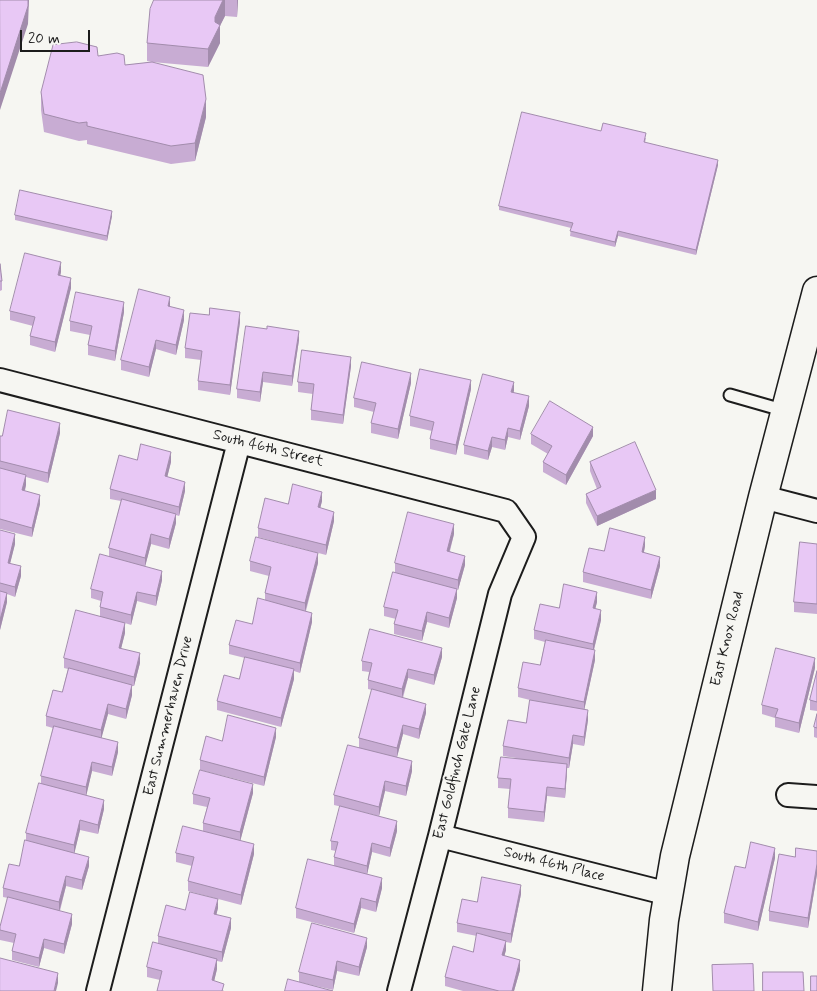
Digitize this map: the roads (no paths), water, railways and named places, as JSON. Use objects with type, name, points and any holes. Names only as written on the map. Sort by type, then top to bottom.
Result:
[{"type":"street","name":"East Knox Road","points":[[657,991],[675,856],[691,783],[817,290]]},
{"type":"street","name":"South 46th Street","points":[[0,380],[506,511],[524,537]]},
{"type":"street","name":"East Summerhaven Drive","points":[[98,991],[239,442]]},
{"type":"street","points":[[763,497],[817,511]]},
{"type":"street","name":"East Goldfinch Gate Lane","points":[[399,991],[440,836],[500,594],[524,537]]},
{"type":"street","points":[[788,795],[817,797]]},
{"type":"street","name":"South 46th Place","points":[[440,836],[669,894]]},
{"type":"lane","points":[[730,395],[786,411]]}]
